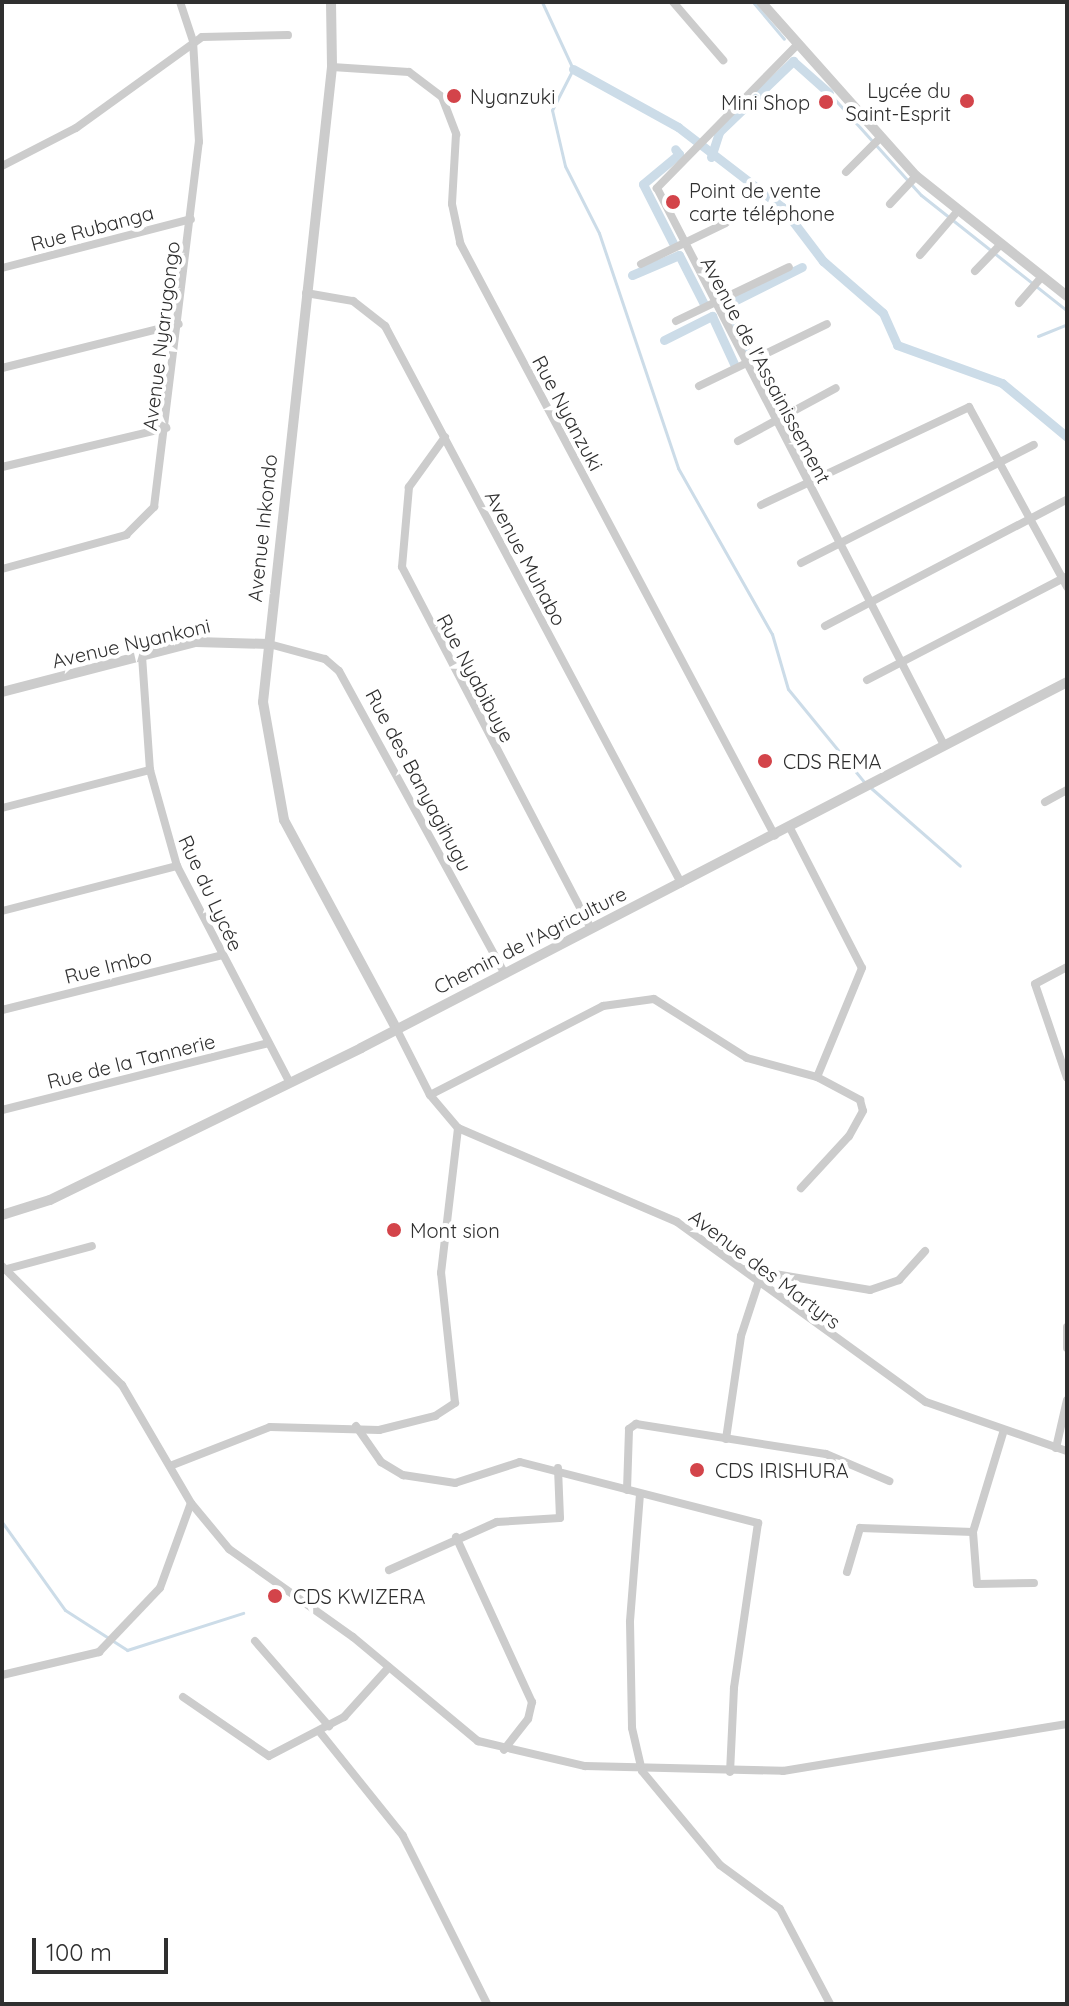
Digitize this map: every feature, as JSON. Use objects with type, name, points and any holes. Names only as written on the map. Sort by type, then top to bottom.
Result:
[{"type":"street","name":"Avenue Nyarugongo","points":[[2,569],[135,530],[154,507],[179,324],[199,128],[193,41],[180,2]]},
{"type":"street","name":"Avenue Inkondo","points":[[331,2],[332,67],[263,702],[284,820],[396,1028]]},
{"type":"street","points":[[673,2],[723,60]]},
{"type":"street","points":[[761,2],[916,176],[998,247],[1067,296]]},
{"type":"street","points":[[2,166],[76,128],[193,41],[288,35]]},
{"type":"street","name":"Avenue de l'Assainissement","points":[[798,44],[661,177],[657,188],[681,244],[944,745]]},
{"type":"street","name":"Rue Nyanzuki","points":[[332,67],[409,72],[442,97],[456,134],[452,204],[460,243],[775,836]]},
{"type":"street","points":[[846,172],[880,138]]},
{"type":"street","points":[[890,204],[916,176]]},
{"type":"street","points":[[920,255],[956,213]]},
{"type":"street","name":"Rue Rubanga","points":[[2,268],[191,219]]},
{"type":"street","points":[[641,264],[726,223]]},
{"type":"street","points":[[975,271],[998,247]]},
{"type":"street","points":[[676,321],[789,267]]},
{"type":"street","points":[[1019,303],[1041,278]]},
{"type":"street","name":"Avenue Muhabo","points":[[306,293],[371,311],[445,437],[681,883]]},
{"type":"street","points":[[2,368],[179,324]]},
{"type":"street","points":[[699,386],[827,324]]},
{"type":"street","points":[[738,441],[836,388]]},
{"type":"street","points":[[761,505],[965,407],[999,460],[1066,581],[867,680]]},
{"type":"street","points":[[2,467],[166,428]]},
{"type":"street","name":"Rue Nyabibuye","points":[[445,437],[409,487],[402,567],[591,929]]},
{"type":"street","points":[[801,563],[999,460],[1034,445]]},
{"type":"street","points":[[825,626],[1066,500]]},
{"type":"street","name":"Avenue Nyankoni","points":[[2,692],[196,642],[269,644]]},
{"type":"street","name":"Rue des Banyagihugu","points":[[269,644],[325,659],[347,682],[505,974]]},
{"type":"street","name":"Rue du Lycée","points":[[142,656],[150,770],[177,866],[290,1083]]},
{"type":"street","name":"Chemin de l'Agriculture","points":[[2,1215],[50,1200],[290,1083],[845,800],[1067,682]]},
{"type":"street","points":[[2,808],[150,770]]},
{"type":"street","points":[[1045,802],[1067,790]]},
{"type":"street","points":[[790,828],[862,968],[817,1077]]},
{"type":"street","points":[[2,911],[177,866]]},
{"type":"street","name":"Rue Imbo","points":[[2,1010],[222,955]]},
{"type":"street","points":[[1067,967],[1035,984],[1067,1078]]},
{"type":"street","points":[[430,1095],[603,1006],[639,995],[747,1058],[817,1077],[860,1100],[863,1111],[801,1188]]},
{"type":"street","name":"Avenue des Martyrs","points":[[396,1028],[430,1095],[458,1128],[677,1222],[744,1269],[758,1284],[926,1402],[1003,1433],[1067,1451]]},
{"type":"street","name":"Rue de la Tannerie","points":[[2,1110],[268,1043]]},
{"type":"street","points":[[170,1466],[270,1427],[356,1426],[379,1430],[435,1416],[458,1393],[441,1273],[458,1128]]},
{"type":"street","points":[[2,1268],[92,1246]]},
{"type":"street","points":[[744,1269],[870,1290],[899,1280],[925,1251]]},
{"type":"street","points":[[2,1268],[122,1385],[191,1503],[229,1549],[389,1667],[458,1729],[504,1750],[642,1771],[730,1772],[835,1766],[1067,1724]]},
{"type":"street","points":[[726,1439],[758,1284]]},
{"type":"street","points":[[1067,1327],[1067,1348]]},
{"type":"street","points":[[1056,1448],[1067,1400]]},
{"type":"street","points":[[356,1426],[381,1462],[403,1475],[455,1483],[520,1462],[558,1468],[640,1494],[752,1519],[761,1529],[734,1688],[730,1772]]},
{"type":"street","points":[[627,1490],[631,1426],[826,1454],[889,1481]]},
{"type":"street","points":[[1003,1433],[973,1532],[981,1588],[1034,1583]]},
{"type":"street","points":[[389,1570],[456,1537],[497,1522],[560,1518],[558,1468]]},
{"type":"street","points":[[640,1494],[630,1622],[632,1728],[642,1771],[720,1865],[780,1909],[830,2004]]},
{"type":"street","points":[[2,1675],[99,1652],[160,1588],[191,1503]]},
{"type":"street","points":[[847,1572],[860,1528],[973,1532]]},
{"type":"street","points":[[456,1537],[532,1702],[528,1719],[504,1750]]},
{"type":"street","points":[[255,1641],[329,1726]]},
{"type":"street","points":[[183,1697],[261,1755],[329,1726],[389,1667]]},
{"type":"street","points":[[319,1731],[403,1836],[442,1900],[487,2004]]},
{"type":"waterway","points":[[542,2],[573,69],[552,110],[565,166],[599,233],[678,468],[772,634],[788,689],[865,783]]},
{"type":"waterway","points":[[753,2],[784,39]]},
{"type":"waterway","points":[[711,157],[719,132],[793,61],[829,93]]},
{"type":"waterway","points":[[573,69],[678,127],[782,207],[823,261],[883,313],[897,345],[1002,383],[1067,437]]},
{"type":"waterway","points":[[829,93],[921,195],[1066,310]]},
{"type":"waterway","points":[[673,243],[643,184],[679,154],[675,149]]},
{"type":"waterway","points":[[632,275],[679,255],[704,304]]},
{"type":"waterway","points":[[748,356],[724,306],[802,267]]},
{"type":"waterway","points":[[664,340],[712,316],[735,366]]},
{"type":"waterway","points":[[1038,336],[1067,324]]},
{"type":"waterway","points":[[871,788],[960,866]]},
{"type":"waterway","points":[[2,1522],[65,1610],[127,1650],[243,1613]]},
{"type":"place","name":"Nyanzuki","points":[[454,96]]},
{"type":"place","name":"Lycée du Saint-Esprit","points":[[967,101]]},
{"type":"place","name":"Mini Shop","points":[[826,102]]},
{"type":"place","name":"Point de vente carte téléphone","points":[[673,202]]},
{"type":"place","name":"CDS REMA","points":[[765,761]]},
{"type":"place","name":"Mont sion","points":[[394,1230]]},
{"type":"place","name":"CDS IRISHURA","points":[[697,1470]]},
{"type":"place","name":"CDS KWIZERA","points":[[275,1596]]}]
